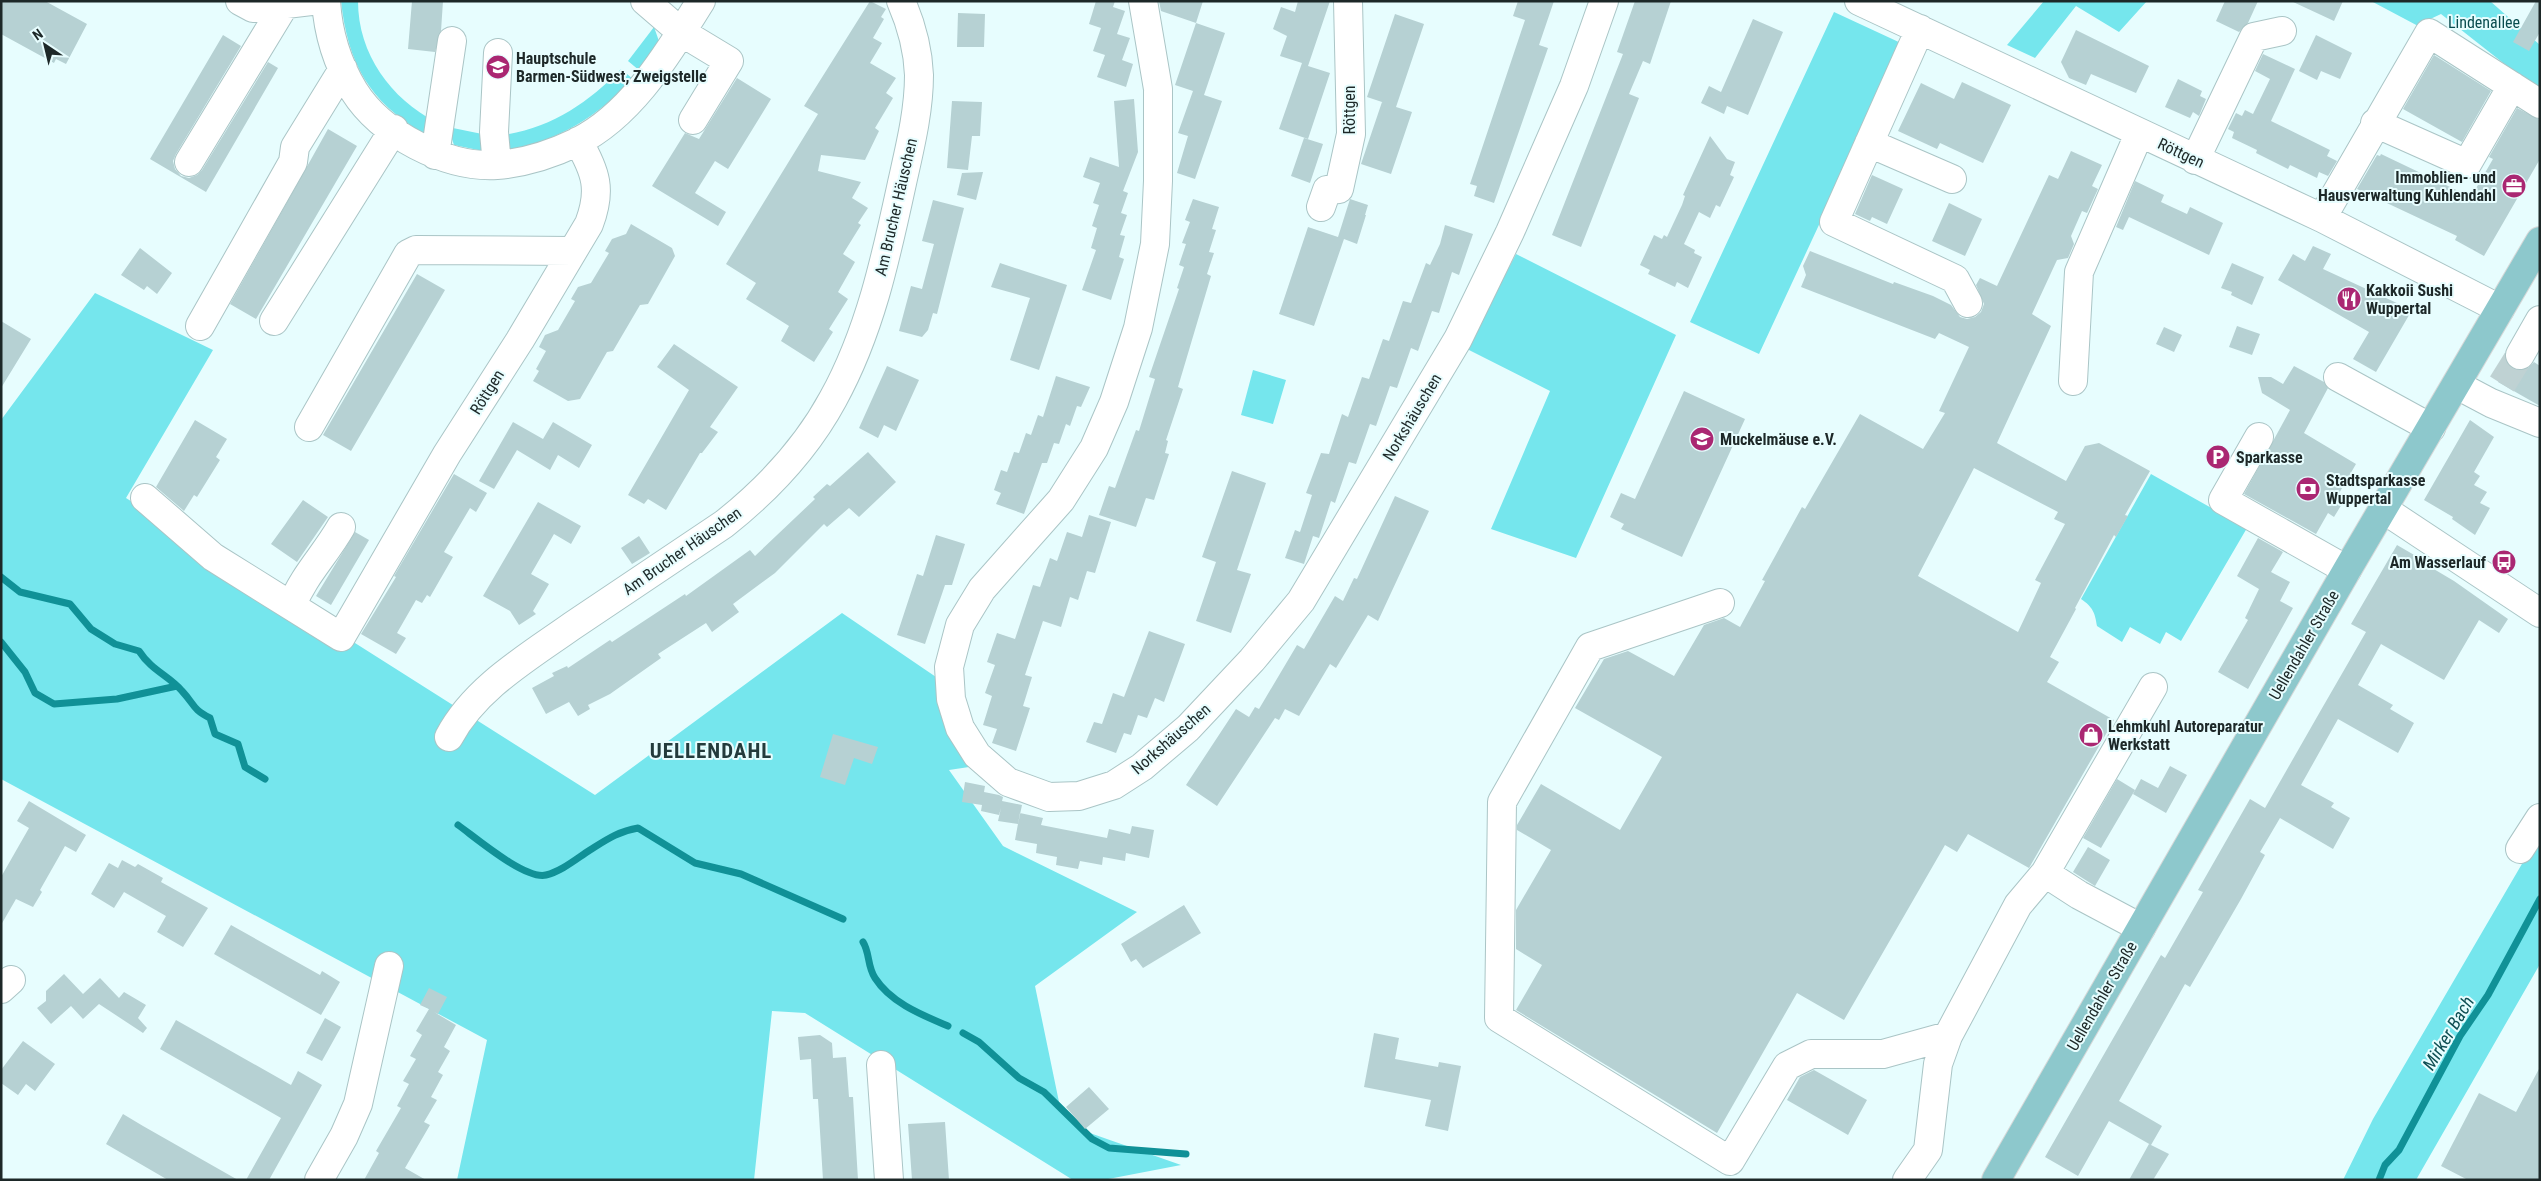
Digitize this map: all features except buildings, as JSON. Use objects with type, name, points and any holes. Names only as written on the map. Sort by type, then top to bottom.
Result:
[{"type":"main road","name":"Uellendahler Straße","points":[[1996,1180],[2347,570],[2500,309],[2533,270],[2540,241]]},
{"type":"street","points":[[240,1],[253,8],[298,3]]},
{"type":"street","points":[[326,1],[332,43],[343,69],[355,92],[374,114],[435,155],[454,161],[497,165],[536,158],[578,141],[629,103],[681,32],[701,1]]},
{"type":"street","points":[[645,1],[681,32],[729,61],[692,120]]},
{"type":"street","name":"Am Brucher Häuschen","points":[[448,737],[458,720],[467,710],[516,664],[724,524],[749,504],[800,450],[824,414],[851,363],[870,314],[893,225],[916,120],[919,74],[912,25],[902,1]]},
{"type":"street","name":"Norkshäuschen","points":[[1143,1],[1158,88],[1158,181],[1155,244],[1138,328],[1114,402],[1094,448],[1062,500],[982,589],[960,625],[949,667],[951,699],[960,728],[977,755],[1008,782],[1050,798],[1079,796],[1105,788],[1142,767],[1188,728],[1252,660],[1300,600],[1458,340],[1510,232],[1570,95],[1604,1]]},
{"type":"street","name":"Röttgen","points":[[1321,207],[1327,190],[1340,189],[1351,134],[1348,1]]},
{"type":"street","name":"Röttgen","points":[[1859,1],[2322,218],[2500,309]]},
{"type":"street","points":[[190,162],[298,3]]},
{"type":"street","points":[[1920,30],[1834,222],[1956,279],[1968,303]]},
{"type":"street","points":[[2195,160],[2254,36],[2282,31]]},
{"type":"street","points":[[2322,218],[2375,123],[2429,33],[2540,104]]},
{"type":"street","points":[[435,155],[452,40]]},
{"type":"street","points":[[497,165],[494,132],[498,53]]},
{"type":"street","points":[[200,326],[293,162],[295,147],[343,69]]},
{"type":"street","points":[[2375,123],[2467,164],[2512,86]]},
{"type":"street","points":[[274,321],[394,129]]},
{"type":"street","points":[[2073,380],[2079,272],[2140,134]]},
{"type":"street","name":"Röttgen","points":[[292,605],[341,637],[447,454],[520,340],[588,224],[597,203],[592,168],[578,141]]},
{"type":"street","points":[[1870,143],[1952,179]]},
{"type":"street","points":[[309,427],[408,254],[416,250],[573,251]]},
{"type":"street","points":[[2520,355],[2540,320]]},
{"type":"street","points":[[2338,377],[2431,428]]},
{"type":"street","points":[[2457,385],[2497,394],[2540,423]]},
{"type":"street","points":[[2259,437],[2223,500],[2347,570]]},
{"type":"street","points":[[146,498],[213,557],[292,605],[303,579],[326,551],[341,527]]},
{"type":"street","points":[[2383,509],[2540,614]]},
{"type":"street","points":[[1720,603],[1590,647],[1502,802],[1499,1018],[1724,1170],[1787,1066],[1811,1054],[1883,1054],[1948,1036]]},
{"type":"street","points":[[1907,1180],[1928,1150],[1938,1064],[1948,1036],[2018,905],[2044,873],[2153,687]]},
{"type":"street","points":[[2520,849],[2540,818]]},
{"type":"street","points":[[2044,873],[2099,906],[2141,928]]},
{"type":"street","points":[[319,1180],[344,1136],[358,1104],[389,966]]},
{"type":"street","points":[[882,1065],[889,1180]]},
{"type":"green space","points":[[341,1],[358,1],[364,39],[380,73],[405,101],[436,122],[423,133],[388,108],[364,79],[349,44]]},
{"type":"green space","points":[[2044,1],[2147,1],[2119,32],[2076,6],[2035,58],[2007,45]]},
{"type":"green space","name":"Lindenallee","points":[[2371,1],[2490,1],[2540,45],[2540,92],[2441,14],[2426,21],[2420,27]]},
{"type":"green space","points":[[1834,12],[1903,44],[1759,354],[1690,322]]},
{"type":"green space","points":[[654,27],[660,44],[640,71],[628,61]]},
{"type":"green space","points":[[621,69],[633,79],[606,105],[591,116],[560,134],[543,141],[507,150],[503,135],[537,127],[568,112],[595,93]]},
{"type":"green space","points":[[448,127],[487,135],[483,151],[454,145]]},
{"type":"green space","points":[[1516,254],[1676,335],[1576,558],[1491,529],[1550,391],[1467,349]]},
{"type":"green space","points":[[95,293],[213,350],[126,498],[595,795],[842,613],[936,677],[939,703],[945,725],[969,767],[949,770],[1003,846],[1137,912],[1035,986],[1059,1102],[1087,1132],[1181,1165],[1103,1180],[1073,1180],[805,1013],[772,1011],[754,1180],[457,1180],[487,1040],[1,779],[1,420]]},
{"type":"green space","points":[[1253,370],[1286,380],[1273,424],[1241,415]]},
{"type":"green space","points":[[2151,474],[2247,528],[2181,641],[2166,632],[2160,644],[2130,627],[2122,642],[2097,626],[2093,611],[2081,599]]},
{"type":"green space","points":[[2540,833],[2540,964],[2416,1180],[2343,1180],[2373,1119]]},
{"type":"waterway","points":[[1,577],[20,592],[70,604],[91,629],[115,644],[139,651],[149,663],[177,686],[197,709],[210,718],[215,734],[238,744],[245,767],[265,779]]},
{"type":"waterway","points":[[1,642],[25,672],[35,693],[54,704],[117,699],[177,686]]},
{"type":"waterway","points":[[458,825],[513,865],[537,875],[546,875],[563,868],[613,836],[638,828],[695,863],[741,874],[843,919]]},
{"type":"waterway","name":"Mirker Bach","points":[[2379,1180],[2385,1165],[2399,1150],[2460,1036],[2488,995],[2540,899]]},
{"type":"waterway","points":[[863,942],[872,973],[882,987],[908,1007],[948,1026]]},
{"type":"waterway","points":[[963,1033],[979,1042],[1019,1078],[1044,1092],[1092,1139],[1109,1148],[1186,1154]]},
{"type":"tunnel","points":[[2502,384],[2520,355]]},
{"type":"place","name":"Hauptschule Barmen-Südwest, Zweigstelle","points":[[498,67]]},
{"type":"place","name":"Immoblien- und Hausverwaltung Kuhlendahl","points":[[2514,186]]},
{"type":"place","name":"Kakkoii Sushi Wuppertal","points":[[2349,299]]},
{"type":"place","name":"Muckelmäuse e.V.","points":[[1702,439]]},
{"type":"place","name":"Sparkasse","points":[[2218,457]]},
{"type":"place","name":"Stadtsparkasse Wuppertal","points":[[2308,489]]},
{"type":"place","name":"Am Wasserlauf","points":[[2504,562]]},
{"type":"place","name":"Lehmkuhl Autoreparatur Werkstatt","points":[[2091,735]]},
{"type":"district","name":"UELLENDAHL","points":[[711,751]]}]
